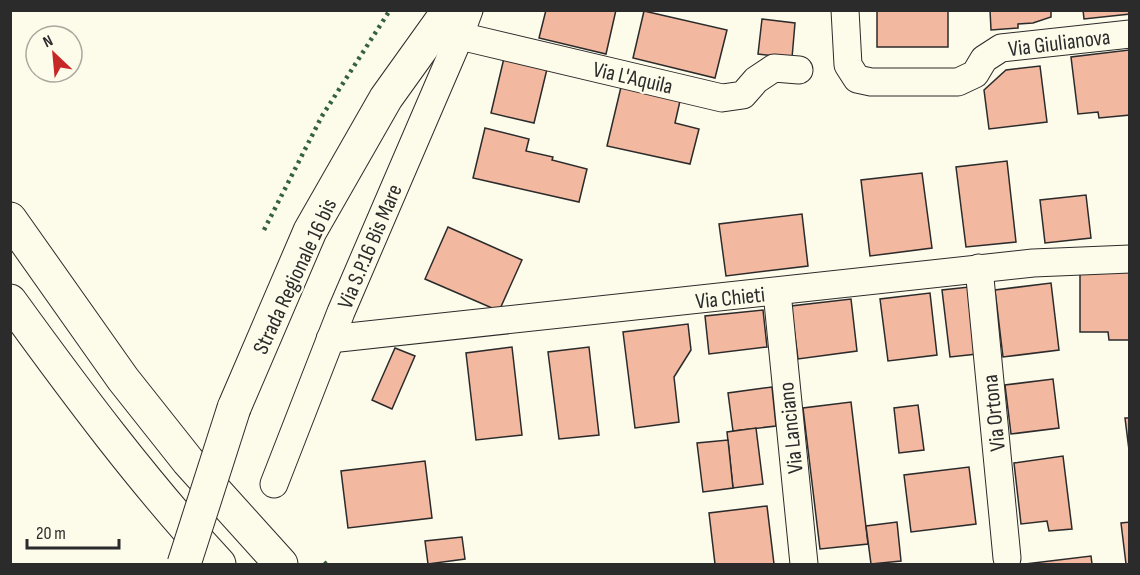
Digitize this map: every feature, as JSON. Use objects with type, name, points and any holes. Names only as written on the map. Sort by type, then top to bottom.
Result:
[{"type":"main road","name":"Strada Regionale 16 bis","points":[[184,564],[234,408],[310,231],[386,98],[455,23]]},
{"type":"main road","points":[[10,219],[130,388],[188,461],[280,564]]},
{"type":"main road","points":[[10,301],[150,487],[219,564]]},
{"type":"street","name":"Via S.P.16 Bis Mare","points":[[274,484],[455,23],[469,10]]},
{"type":"street","name":"Via Giulianova","points":[[845,10],[848,64],[857,79],[871,82],[958,82],[975,74],[984,59],[1001,48],[1130,34]]},
{"type":"street","name":"Via L'Aquila","points":[[455,23],[722,98],[743,95],[756,80],[774,68],[799,70]]},
{"type":"street","name":"Via Chieti","points":[[330,339],[777,292],[979,268],[1130,259]]},
{"type":"street","name":"Via Ortona","points":[[979,268],[1007,558]]},
{"type":"street","name":"Via Lanciano","points":[[777,292],[804,564]]},
{"type":"building","points":[[546,10],[616,10],[606,54],[539,38]]},
{"type":"building","points":[[877,10],[948,10],[948,47],[877,47]]},
{"type":"building","points":[[990,10],[1051,10],[1051,17],[1033,23],[1018,24],[1018,28],[991,30]]},
{"type":"building","points":[[1083,10],[1130,10],[1130,14],[1084,19]]},
{"type":"building","points":[[644,11],[727,30],[715,78],[633,58]]},
{"type":"building","points":[[762,19],[795,23],[792,58],[758,54]]},
{"type":"building","points":[[1129,50],[1130,115],[1099,118],[1098,112],[1078,114],[1071,57]]},
{"type":"building","points":[[504,58],[547,69],[534,123],[491,113]]},
{"type":"building","points":[[1040,66],[1047,122],[989,129],[984,90],[1006,70]]},
{"type":"building","points":[[621,87],[680,101],[675,123],[699,129],[690,164],[607,146]]},
{"type":"building","points":[[485,128],[529,139],[526,151],[553,157],[552,160],[587,169],[579,202],[473,178]]},
{"type":"building","points":[[1007,161],[1016,242],[966,247],[956,167]]},
{"type":"building","points":[[922,173],[932,248],[870,256],[861,180]]},
{"type":"building","points":[[1086,195],[1091,238],[1045,243],[1040,200]]},
{"type":"building","points":[[802,214],[808,266],[726,276],[719,224]]},
{"type":"building","points":[[448,227],[522,260],[499,311],[425,279]]},
{"type":"building","points":[[1130,271],[1130,340],[1109,340],[1108,332],[1080,332],[1080,272]]},
{"type":"building","points":[[1051,283],[1059,350],[1003,357],[995,290]]},
{"type":"building","points":[[969,287],[977,354],[950,357],[942,290]]},
{"type":"building","points":[[930,293],[937,355],[888,361],[880,299]]},
{"type":"building","points":[[851,299],[857,351],[798,359],[791,306]]},
{"type":"building","points":[[763,310],[767,347],[709,354],[705,316]]},
{"type":"building","points":[[688,324],[691,350],[674,377],[679,422],[635,428],[623,332]]},
{"type":"building","points":[[512,347],[522,435],[476,440],[466,353]]},
{"type":"building","points":[[589,347],[599,435],[559,439],[548,352]]},
{"type":"building","points":[[395,348],[415,356],[392,409],[372,400]]},
{"type":"building","points":[[1053,379],[1059,428],[1011,434],[1005,385]]},
{"type":"building","points":[[772,387],[776,426],[733,431],[728,393]]},
{"type":"building","points":[[851,402],[868,544],[820,549],[803,408]]},
{"type":"building","points":[[918,405],[924,450],[899,453],[894,408]]},
{"type":"building","points":[[1125,418],[1130,418],[1130,458]]},
{"type":"building","points":[[756,428],[763,484],[733,488],[727,432]]},
{"type":"building","points":[[728,440],[733,488],[703,492],[697,443]]},
{"type":"building","points":[[1063,456],[1072,529],[1049,531],[1047,521],[1021,524],[1014,463]]},
{"type":"building","points":[[425,461],[432,518],[348,528],[341,471]]},
{"type":"building","points":[[969,467],[976,524],[911,532],[904,475]]},
{"type":"building","points":[[767,506],[774,564],[715,564],[709,513]]},
{"type":"building","points":[[897,522],[901,561],[871,564],[866,526]]},
{"type":"building","points":[[1130,522],[1130,564],[1126,564],[1121,523]]},
{"type":"building","points":[[462,537],[465,559],[428,564],[425,541]]},
{"type":"building","points":[[1091,556],[1092,564],[1025,564]]},
{"type":"hedge","points":[[264,230],[322,116],[390,10]]}]
